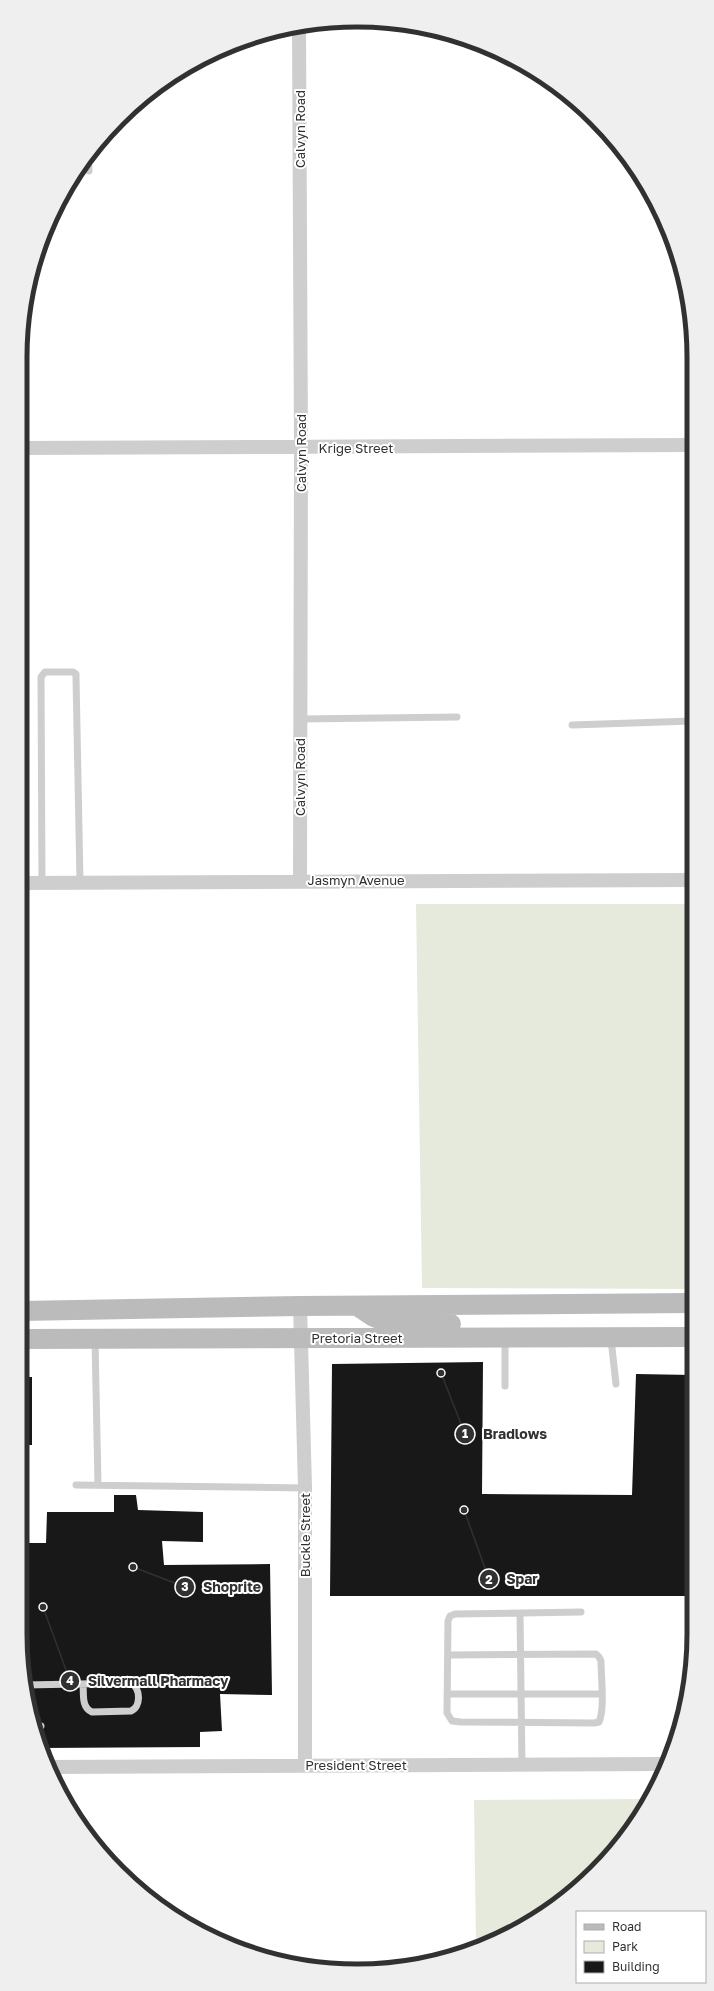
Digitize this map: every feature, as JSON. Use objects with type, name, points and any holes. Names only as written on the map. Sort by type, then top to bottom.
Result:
[{"type":"main road","points":[[27,1311],[300,1306],[687,1303]]},
{"type":"main road","points":[[357,1306],[372,1316],[386,1322],[456,1324],[590,1324],[606,1330],[611,1337]]},
{"type":"main road","name":"Pretoria Street","points":[[27,1339],[687,1337]]},
{"type":"street","name":"Calvyn Road","points":[[299,32],[302,448],[300,881]]},
{"type":"street","name":"Krige Street","points":[[27,448],[687,446]]},
{"type":"street","name":"Jasmyn Avenue","points":[[27,883],[687,880]]},
{"type":"street","name":"Buckle Street","points":[[300,1306],[305,1488],[305,1765]]},
{"type":"street","name":"President Street","points":[[55,1767],[660,1764]]},
{"type":"lane","points":[[89,165],[89,171]]},
{"type":"lane","points":[[42,883],[41,676],[46,672],[73,672],[76,674],[80,882]]},
{"type":"lane","points":[[301,719],[457,717]]},
{"type":"lane","points":[[572,725],[687,721]]},
{"type":"lane","points":[[505,1337],[505,1386]]},
{"type":"lane","points":[[611,1337],[616,1384]]},
{"type":"lane","points":[[95,1338],[98,1486]]},
{"type":"lane","points":[[76,1485],[182,1485],[305,1488]]},
{"type":"lane","points":[[448,1655],[596,1654],[601,1662],[601,1694],[600,1718],[599,1722],[594,1724],[521,1724],[452,1721],[447,1713],[448,1621],[450,1616],[455,1614],[581,1612]]},
{"type":"lane","points":[[520,1614],[522,1764]]},
{"type":"lane","points":[[31,1685],[131,1683],[136,1685],[138,1705],[131,1711],[92,1712],[84,1705],[83,1684]]},
{"type":"lane","points":[[447,1694],[601,1694]]},
{"type":"green space","points":[[416,904],[687,904],[687,1289],[422,1288]]},
{"type":"green space","points":[[643,1799],[619,1835],[605,1852],[575,1882],[558,1896],[522,1920],[476,1941],[474,1800]]},
{"type":"building","points":[[483,1362],[482,1494],[632,1495],[636,1374],[687,1375],[687,1596],[330,1596],[332,1364]]},
{"type":"building","points":[[27,1377],[32,1377],[32,1445],[27,1445]]},
{"type":"building","points":[[114,1495],[136,1495],[138,1510],[203,1512],[203,1542],[162,1541],[164,1565],[270,1564],[272,1695],[220,1694],[222,1731],[200,1732],[200,1747],[48,1748],[38,1719],[30,1677],[27,1634],[27,1543],[46,1543],[47,1512],[114,1512]]},
{"type":"place","name":"Bradlows","points":[[441,1373]]},
{"type":"place","name":"Spar","points":[[464,1510]]},
{"type":"place","name":"Shoprite","points":[[133,1567]]},
{"type":"place","name":"Silvermall Pharmacy","points":[[43,1607]]}]
